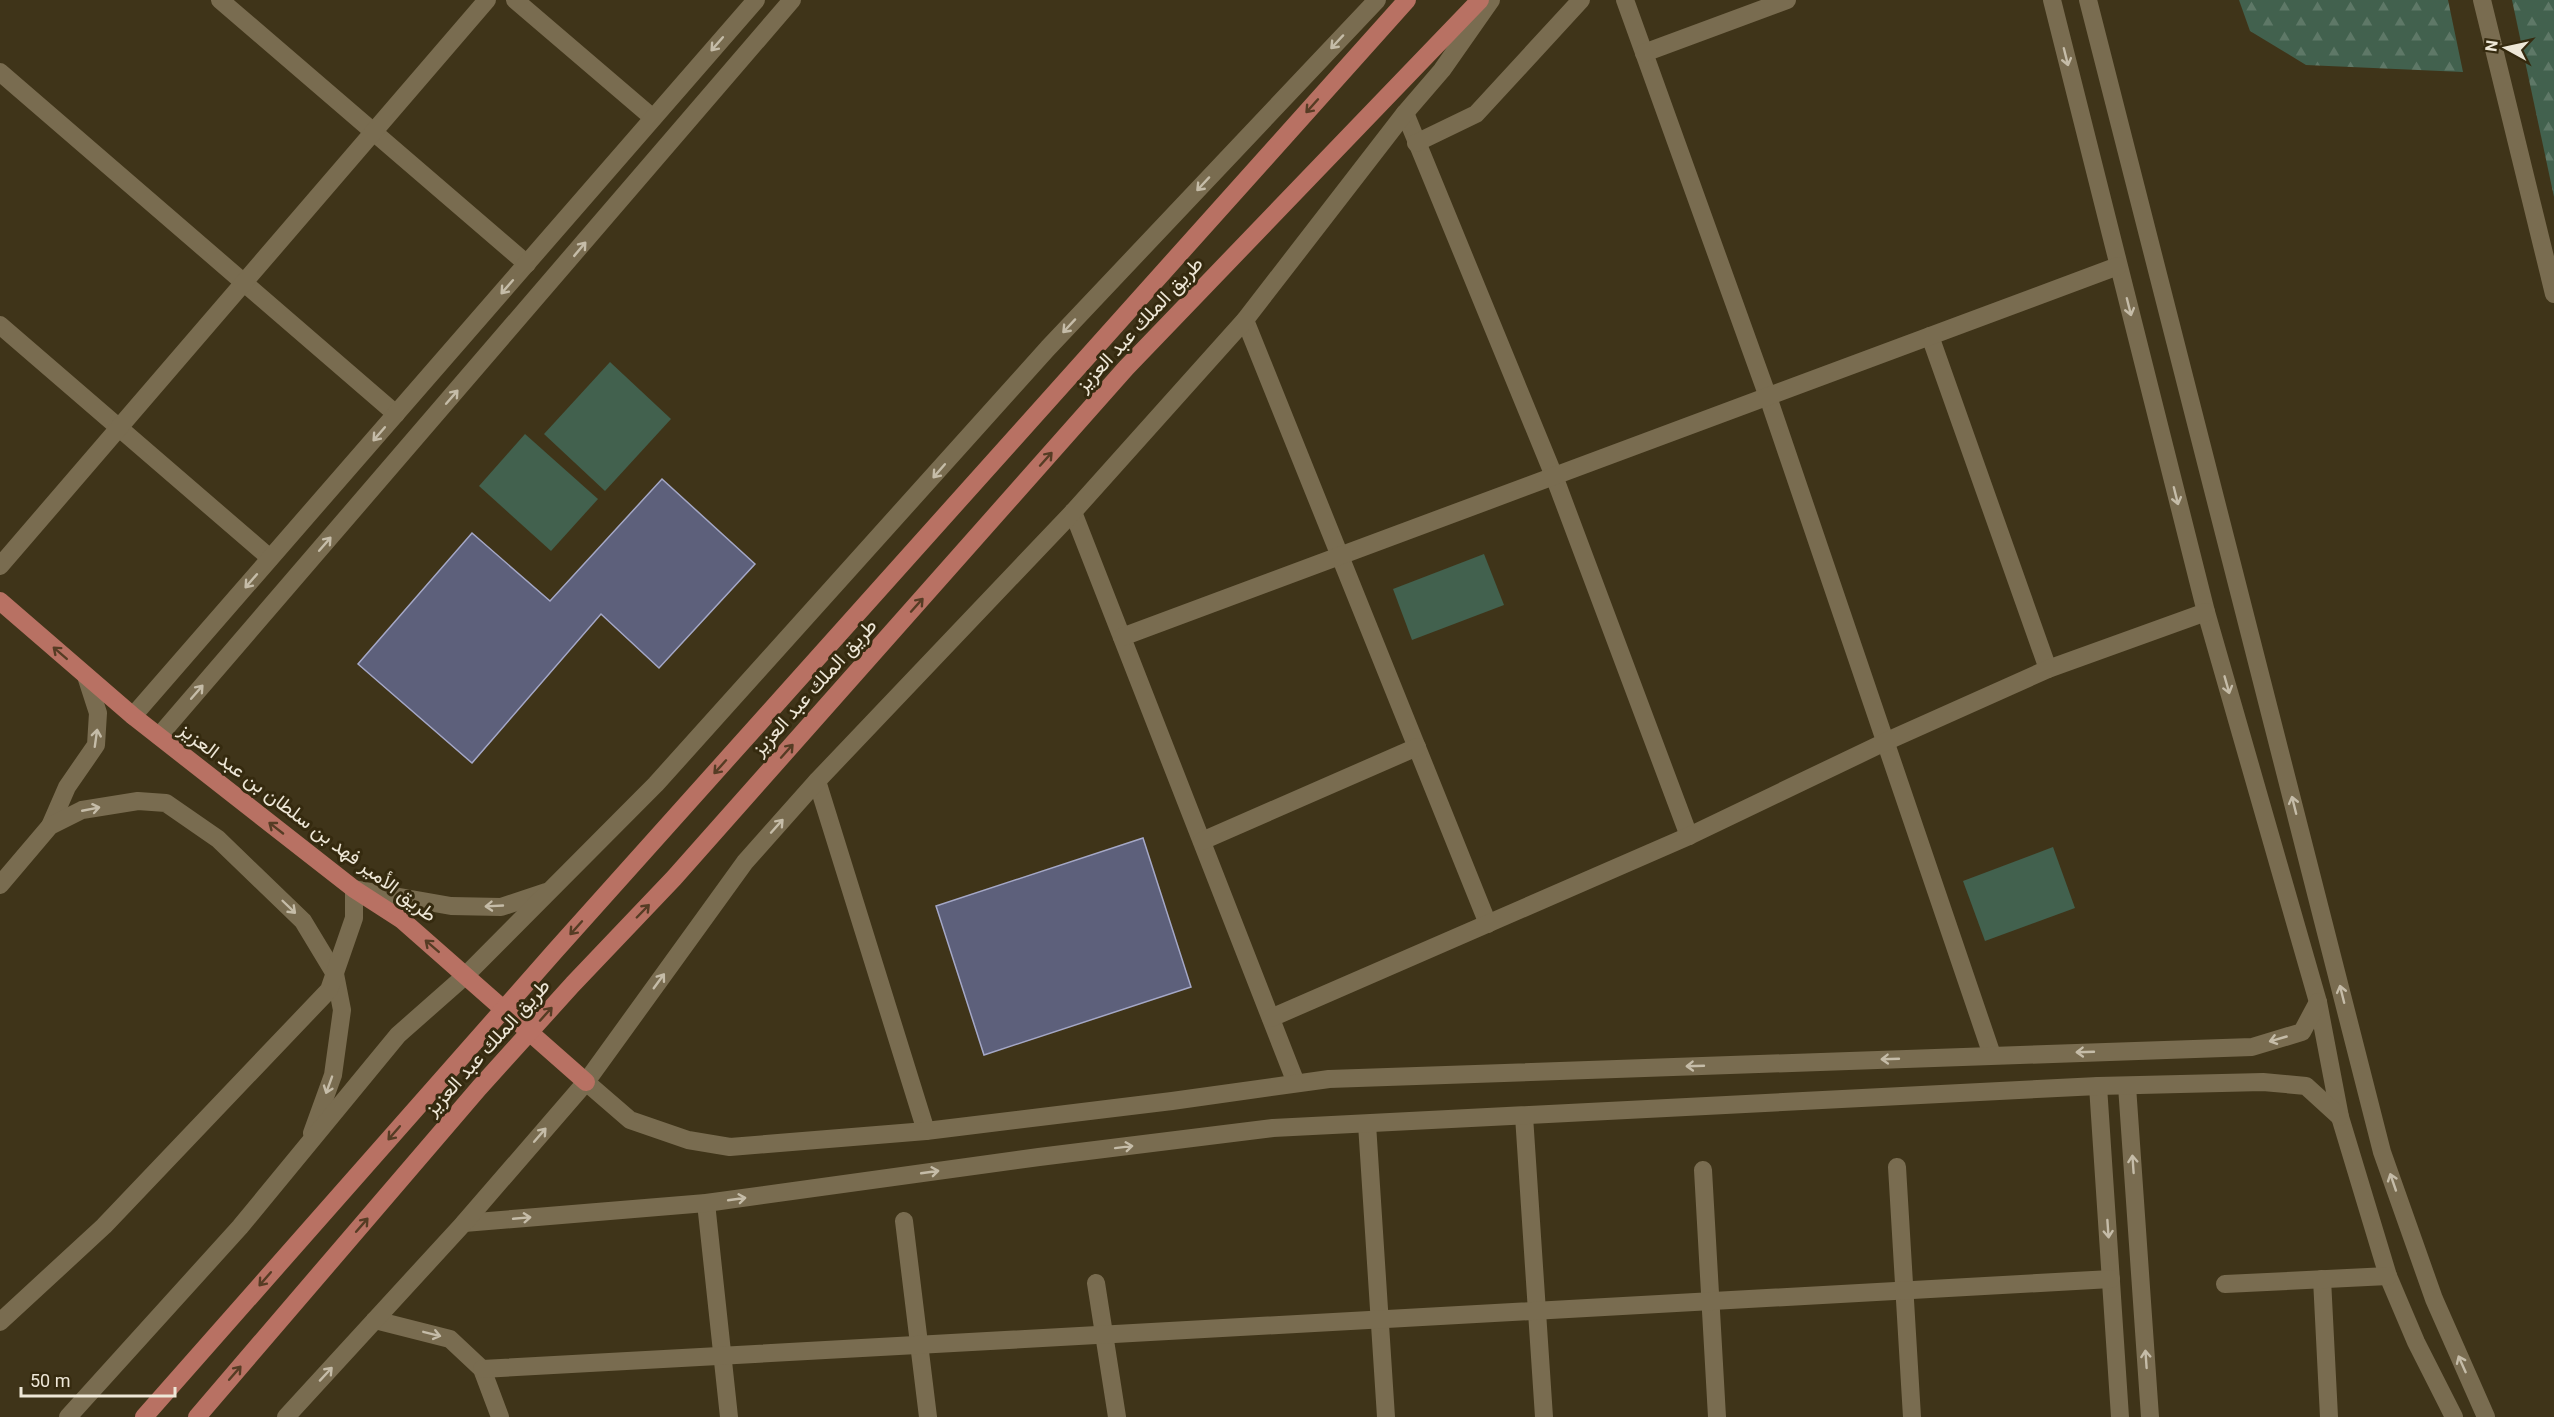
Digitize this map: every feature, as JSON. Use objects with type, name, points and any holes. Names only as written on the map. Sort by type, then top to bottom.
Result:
[{"type":"main road","points":[[144,1417],[555,951],[1407,0]]},
{"type":"main road","name":"طريق الملك عبد العزيز","points":[[197,1417],[479,1089],[573,984],[674,878],[1126,368],[1480,0]]},
{"type":"main road","name":"طريق الأمير فهد بن سلطان بن عبد العزيز","points":[[0,601],[133,716],[354,889],[402,920],[586,1082]]},
{"type":"street","points":[[220,0],[527,264]]},
{"type":"street","points":[[0,566],[487,0]]},
{"type":"street","points":[[515,0],[653,118]]},
{"type":"street","points":[[133,716],[756,0]]},
{"type":"street","points":[[159,736],[792,0]]},
{"type":"street","points":[[68,1417],[240,1227],[398,1035],[466,975],[656,784],[1048,348],[1377,0]]},
{"type":"street","points":[[286,1417],[464,1223],[586,1082],[745,862],[817,781],[1073,512],[1245,320],[1405,113],[1442,70],[1491,0]]},
{"type":"street","points":[[1416,143],[1476,114],[1581,0]]},
{"type":"street","points":[[1625,0],[1768,397],[1992,1055]]},
{"type":"street","points":[[1644,53],[1787,0]]},
{"type":"street","points":[[2052,0],[2206,612],[2318,1002],[2340,1117],[2388,1275],[2416,1342],[2454,1417]]},
{"type":"street","points":[[2088,0],[2382,1152],[2434,1299],[2486,1417]]},
{"type":"street","points":[[2482,0],[2554,294]]},
{"type":"street","points":[[0,72],[396,414]]},
{"type":"street","points":[[1405,113],[1554,476],[1689,836]]},
{"type":"street","points":[[1122,637],[2118,266]]},
{"type":"street","points":[[1245,320],[1488,924]]},
{"type":"street","points":[[0,325],[270,558]]},
{"type":"street","points":[[1930,336],[2048,669]]},
{"type":"street","points":[[1073,512],[1296,1083]]},
{"type":"street","points":[[1271,1018],[1689,836],[1885,742],[2048,669],[2206,612]]},
{"type":"street","points":[[0,885],[50,826],[67,787],[96,745],[98,713],[86,676]]},
{"type":"street","points":[[1202,841],[1416,747]]},
{"type":"street","points":[[817,781],[926,1131]]},
{"type":"street","points":[[50,826],[82,810],[138,801],[166,803],[218,839],[303,921],[335,974],[342,1010],[333,1075],[308,1145]]},
{"type":"street","points":[[0,1322],[104,1226],[329,990],[354,918],[354,889],[451,906],[501,907],[550,890]]},
{"type":"street","points":[[586,1082],[630,1120],[688,1140],[730,1147],[926,1131],[1329,1079],[2252,1047],[2302,1032],[2318,1002]]},
{"type":"street","points":[[464,1223],[706,1203],[1028,1158],[1274,1128],[2098,1086],[2263,1082],[2306,1086],[2340,1117]]},
{"type":"street","points":[[2098,1086],[2120,1417]]},
{"type":"street","points":[[2127,1086],[2150,1417]]},
{"type":"street","points":[[1524,1116],[1544,1417]]},
{"type":"street","points":[[1367,1124],[1386,1417]]},
{"type":"street","points":[[1897,1167],[1911,1417]]},
{"type":"street","points":[[1703,1170],[1717,1417]]},
{"type":"street","points":[[706,1203],[729,1417]]},
{"type":"street","points":[[904,1221],[928,1417]]},
{"type":"street","points":[[2225,1284],[2388,1275]]},
{"type":"street","points":[[482,1369],[2111,1279]]},
{"type":"street","points":[[2322,1279],[2329,1417]]},
{"type":"street","points":[[1096,1283],[1117,1417]]},
{"type":"street","points":[[375,1320],[450,1339],[482,1369],[500,1417]]},
{"type":"green space","points":[[2239,0],[2448,0],[2463,72],[2306,65],[2250,31]]},
{"type":"green space","points":[[2512,0],[2554,0],[2554,197]]},
{"type":"green space","points":[[610,362],[671,419],[605,491],[544,434]]},
{"type":"green space","points":[[525,434],[598,499],[551,551],[479,486]]},
{"type":"green space","points":[[1484,554],[1504,605],[1412,640],[1393,589]]},
{"type":"green space","points":[[2053,847],[2075,908],[1985,941],[1963,881]]},
{"type":"building","points":[[662,479],[755,564],[659,668],[601,614],[472,763],[358,664],[472,533],[550,601]]},
{"type":"building","points":[[1143,838],[1191,987],[984,1055],[936,906]]}]
